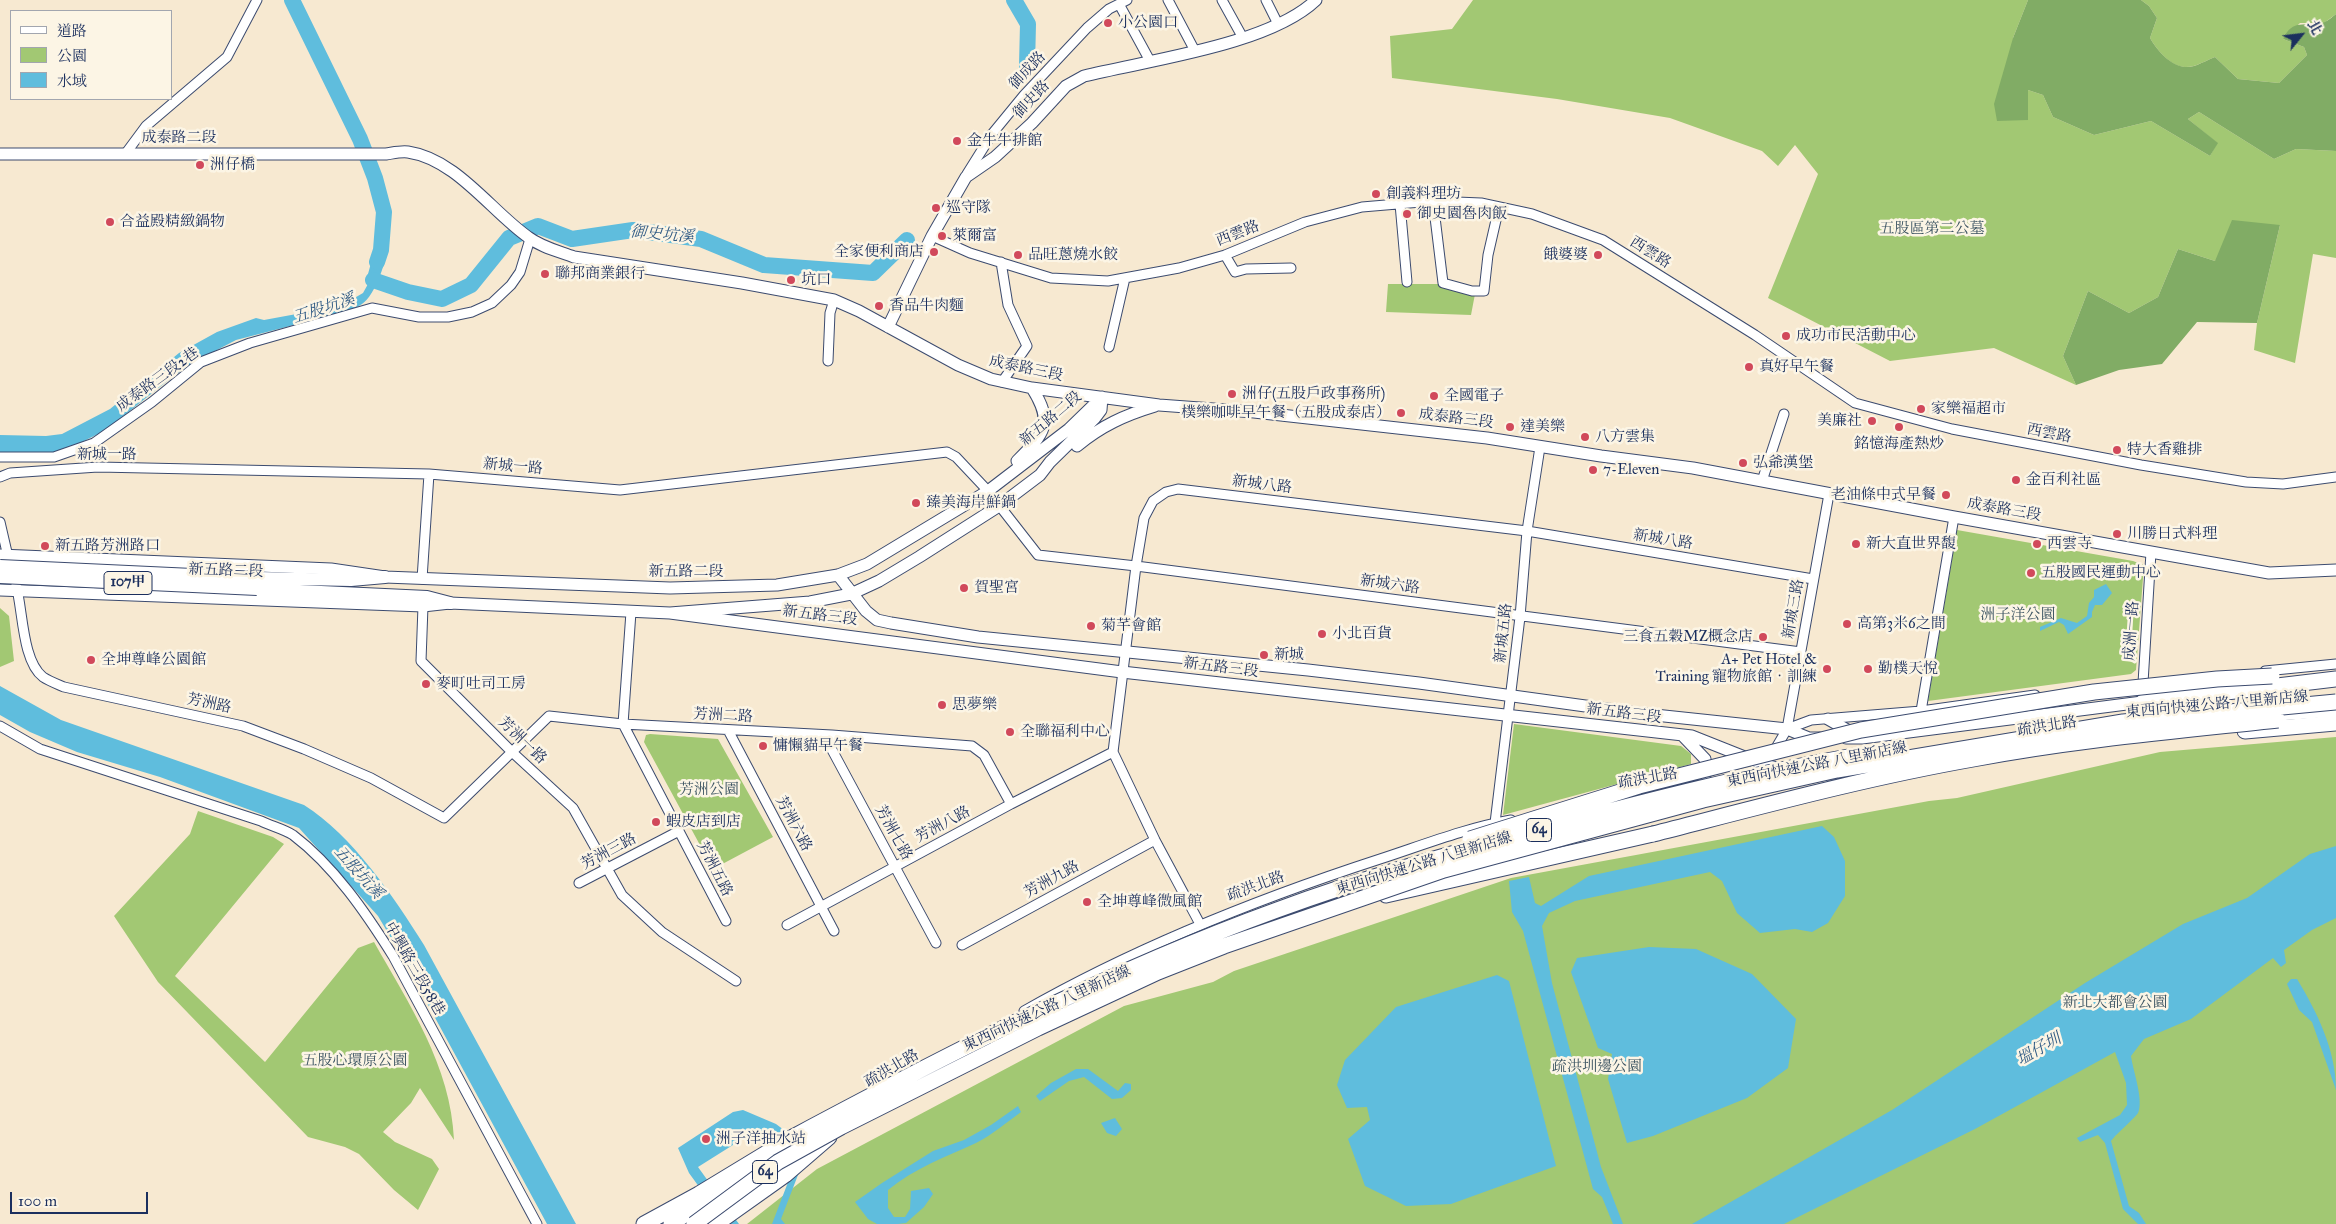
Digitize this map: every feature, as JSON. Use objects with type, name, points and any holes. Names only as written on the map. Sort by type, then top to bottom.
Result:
[{"type":"highway","points":[[1399,868],[1457,843],[1639,786],[1861,730],[2094,692],[2217,678],[2272,676],[2336,670]]},
{"type":"highway","points":[[2143,702],[2336,679]]},
{"type":"highway","name":"東西向快速公路 八里新店線","points":[[671,1224],[793,1137],[1016,1020],[1224,931],[1399,868],[1645,802],[1782,769],[2128,712],[2336,694]]},
{"type":"highway","name":"東西向快速公路 八里新店線","points":[[695,1218],[778,1162],[841,1127],[1038,1028],[1158,972],[1224,946],[1454,867],[1702,800],[1837,770],[2123,722],[2336,702]]},
{"type":"highway","points":[[1362,899],[1404,892],[1643,837],[1840,786],[1973,759],[2109,738],[2278,720],[2336,716]]},
{"type":"highway","points":[[2120,733],[2158,739],[2336,723]]},
{"type":"highway","points":[[715,1224],[785,1174],[841,1127]]},
{"type":"highway","points":[[644,1224],[699,1194],[793,1137]]},
{"type":"main road","name":"御史路","points":[[888,327],[932,236],[966,177],[995,158],[1066,86],[1084,76],[1243,38],[1278,24],[1307,8],[1316,0]]},
{"type":"main road","name":"成泰路二段","points":[[0,154],[408,152],[432,160],[459,177],[510,223]]},
{"type":"main road","name":"成泰路三段","points":[[510,223],[530,239],[574,257],[742,283],[834,300],[958,365],[1002,382],[1032,388],[1159,405],[1376,424],[1487,438],[1693,468],[2269,573],[2336,570]]},
{"type":"main road","points":[[988,491],[1027,451],[1044,427],[1046,416],[1042,404],[1032,388]]},
{"type":"main road","name":"新五路二段","points":[[0,590],[423,606],[450,603],[670,613],[810,602],[851,594],[879,581],[999,506],[1040,476],[1050,462],[1095,418],[1101,410],[1102,397]]},
{"type":"main road","name":"新五路二段","points":[[2,558],[331,569],[385,577],[520,584],[723,589],[777,585],[838,575],[867,564],[988,491],[1069,429],[1102,397]]},
{"type":"main road","points":[[1040,476],[1105,425],[1126,415],[1159,405]]},
{"type":"main road","name":"新五路二段","points":[[2,558],[257,583],[427,597],[450,603]]},
{"type":"main road","name":"新五路三段","points":[[838,575],[851,594],[876,620],[891,623],[978,637],[1317,671],[1636,713],[1787,729]]},
{"type":"main road","name":"新五路二段","points":[[0,577],[257,583],[385,577]]},
{"type":"main road","name":"新五路三段","points":[[670,613],[1122,672],[1692,736],[1765,765]]},
{"type":"main road","name":"疏洪北路","points":[[1787,729],[1809,738],[1862,738],[2143,702],[2336,686]]},
{"type":"main road","name":"疏洪北路","points":[[1765,765],[1818,777],[2250,716],[2336,711]]},
{"type":"main road","points":[[1828,719],[1862,738]]},
{"type":"main road","points":[[1683,736],[1705,759],[1708,771],[1699,785]]},
{"type":"street","points":[[126,153],[146,126],[227,57],[256,0]]},
{"type":"street","points":[[1168,0],[1195,51]]},
{"type":"street","points":[[1222,0],[1243,38]]},
{"type":"street","points":[[1266,0],[1278,24]]},
{"type":"street","points":[[1123,2],[1150,61]]},
{"type":"street","name":"御成路","points":[[966,177],[992,134],[1024,95],[1087,28],[1109,9],[1123,2]]},
{"type":"street","points":[[1433,202],[1443,283],[1472,291],[1484,291],[1488,255],[1499,207]]},
{"type":"street","name":"西雲路","points":[[932,236],[970,253],[1051,278],[1108,281],[1179,268],[1225,255],[1305,222],[1362,207],[1433,202],[1481,203],[1532,214],[1603,240],[1756,335],[1855,403],[1952,429],[2237,481],[2283,484],[2336,477]]},
{"type":"street","points":[[1400,204],[1407,282]]},
{"type":"street","name":"成泰路三段2巷","points":[[0,457],[54,458],[94,442],[152,402],[202,362],[250,343],[372,308],[419,317],[448,317],[472,312],[492,303],[511,286],[520,272],[530,239]]},
{"type":"street","points":[[1225,255],[1235,272],[1246,269],[1291,268]]},
{"type":"street","points":[[1001,262],[1008,305],[1027,346],[1002,382]]},
{"type":"street","points":[[1109,346],[1125,278]]},
{"type":"street","points":[[828,361],[830,313],[834,300]]},
{"type":"street","points":[[1762,481],[1784,414]]},
{"type":"street","name":"新城五路","points":[[1495,823],[1520,617],[1527,531],[1540,447]]},
{"type":"street","name":"新城一路","points":[[0,477],[10,473],[98,467],[429,474],[620,490],[947,452],[956,457],[988,491],[999,506]]},
{"type":"street","points":[[422,579],[429,474]]},
{"type":"street","name":"新城八路","points":[[1113,752],[1136,566],[1144,518],[1153,501],[1166,492],[1178,489],[1527,531],[1813,579]]},
{"type":"street","name":"新城三路","points":[[1787,729],[1829,494]]},
{"type":"street","name":"新城六路","points":[[999,506],[1038,555],[1800,652]]},
{"type":"street","points":[[1920,711],[1954,517]]},
{"type":"street","points":[[0,522],[2,558]]},
{"type":"street","name":"成洲一路","points":[[2143,682],[2151,552]]},
{"type":"street","name":"芳洲路","points":[[2,558],[18,592],[33,667],[43,677],[64,687],[243,726],[304,748],[371,778],[444,818]]},
{"type":"street","name":"芳洲一路","points":[[423,606],[421,661],[512,752],[573,808],[622,895],[662,932],[736,981]]},
{"type":"street","points":[[623,724],[631,612]]},
{"type":"street","points":[[1787,729],[1810,720],[1920,711],[1983,700],[2143,682],[2336,664]]},
{"type":"street","name":"芳洲二路","points":[[444,818],[549,716],[623,724],[832,735],[972,746],[984,755],[1011,804]]},
{"type":"street","name":"芳洲五路","points":[[623,724],[726,921]]},
{"type":"street","name":"中興路三段58巷","points":[[0,726],[40,749],[292,834],[333,874],[370,920],[393,956],[537,1224]]},
{"type":"street","name":"疏洪北路","points":[[680,1224],[695,1218],[728,1188],[827,1122],[1044,1000],[1200,924],[1341,871],[1495,823],[1699,785],[1749,779],[1765,765],[1787,729]]},
{"type":"street","name":"芳洲六路","points":[[728,730],[834,931]]},
{"type":"street","name":"芳洲七路","points":[[832,735],[831,748],[936,943]]},
{"type":"street","points":[[1113,752],[1155,840],[1200,924]]},
{"type":"street","name":"芳洲八路","points":[[787,925],[1011,804],[1113,752]]},
{"type":"street","name":"芳洲三路","points":[[579,883],[679,831]]},
{"type":"street","name":"芳洲九路","points":[[962,945],[1155,840]]},
{"type":"street","points":[[715,1224],[728,1188]]},
{"type":"street","points":[[695,1218],[705,1224]]},
{"type":"green space","name":"五股區第二公墓","points":[[1473,0],[2028,0],[2013,38],[2028,90],[2043,95],[2053,117],[2094,135],[2151,121],[2210,156],[2217,143],[2188,119],[2199,112],[2274,159],[2296,149],[2336,151],[2336,258],[2313,254],[2295,363],[2254,350],[2257,323],[2280,225],[2215,261],[2178,249],[2158,297],[2129,313],[2088,291],[2063,356],[2076,385],[1994,348],[1890,361],[1768,298],[1818,174],[1795,145],[1778,166],[1762,151],[1670,118],[1557,99],[1392,78],[1390,36],[1452,29]]},
{"type":"green space","points":[[2028,0],[2141,0],[2149,6],[2157,18],[2150,38],[2169,61],[2180,66],[2189,67],[2215,57],[2238,79],[2279,83],[2307,55],[2304,47],[2283,39],[2287,32],[2295,26],[2324,22],[2336,14],[2336,151],[2296,149],[2274,159],[2199,112],[2188,119],[2218,143],[2210,156],[2151,121],[2094,135],[2053,117],[2043,95],[2028,90],[2028,120],[1997,121],[1994,104],[2013,38]]},
{"type":"green space","points":[[2141,0],[2336,0],[2336,14],[2324,23],[2300,23],[2283,39],[2304,47],[2307,55],[2279,83],[2238,79],[2215,57],[2189,67],[2179,66],[2169,61],[2150,38],[2157,18],[2149,6]]},
{"type":"green space","points":[[2232,220],[2280,225],[2257,323],[2197,322],[2162,364],[2119,370],[2076,385],[2063,356],[2088,291],[2129,313],[2158,297],[2178,249],[2215,261]]},
{"type":"green space","points":[[1388,284],[1441,284],[1475,294],[1471,315],[1386,312]]},
{"type":"green space","name":"洲子洋公園","points":[[1957,530],[2133,561],[2144,565],[2136,670],[2131,674],[1928,701]]},
{"type":"green space","points":[[0,608],[9,616],[14,661],[0,667]]},
{"type":"green space","points":[[1514,724],[1681,746],[1691,754],[1691,764],[1503,815]]},
{"type":"green space","name":"芳洲公園","points":[[646,735],[718,739],[773,837],[713,869],[644,742]]},
{"type":"green space","name":"疏洪圳邊公園","points":[[2336,737],[2336,1224],[747,1224],[817,1169],[1124,1006],[1213,982],[1234,971],[1511,878],[1929,801],[1957,798],[2160,752]]},
{"type":"green space","name":"五股心環原公園","points":[[198,811],[273,837],[284,844],[175,976],[265,1062],[358,948],[374,942],[426,1036],[437,1061],[451,1113],[454,1140],[420,1088],[411,1103],[383,1132],[395,1142],[432,1159],[439,1169],[418,1210],[394,1190],[359,1154],[345,1147],[308,1137],[158,982],[114,916],[190,834]]},
{"type":"water","points":[[377,241],[389,244],[385,259],[380,277],[372,293],[359,306],[348,311],[236,340],[176,374],[106,430],[58,452],[0,452],[0,435],[46,436],[62,434],[110,409],[179,353],[217,332],[256,318],[264,320],[302,313],[344,300],[351,300],[363,293],[368,284],[368,274]]},
{"type":"water","points":[[2106,584],[2112,593],[2102,605],[2095,605],[2092,617],[2068,634],[2064,625],[2059,622],[2040,631],[2040,627],[2061,618],[2077,623],[2087,616],[2089,603],[2094,597],[2094,590]]},
{"type":"water","points":[[0,686],[61,720],[304,805],[339,833],[371,868],[424,945],[576,1224],[547,1224],[378,916],[299,828],[160,777],[77,752],[30,732],[0,715]]},
{"type":"water","points":[[1822,826],[1834,837],[1845,861],[1845,896],[1828,923],[1812,932],[1795,929],[1760,933],[1737,913],[1722,881],[1710,872],[1575,901],[1549,913],[1542,926],[1552,983],[1601,1167],[1623,1224],[1613,1224],[1602,1197],[1593,1189],[1523,931],[1512,912],[1509,881],[1529,877],[1535,903],[1541,906],[1589,876]]},
{"type":"water","name":"塭仔圳","points":[[2336,846],[2336,918],[2312,930],[2284,950],[2286,963],[2281,967],[2273,958],[2191,1019],[2144,1039],[2131,1056],[2140,1107],[2138,1113],[2111,1141],[2129,1206],[2139,1213],[2146,1224],[2138,1224],[2123,1209],[2105,1143],[2098,1135],[2080,1142],[2077,1138],[2120,1115],[2127,1105],[2126,1083],[2115,1052],[1975,1129],[1784,1224],[1692,1224],[1892,1110],[2085,983],[2183,924],[2247,898],[2310,854]]},
{"type":"water","points":[[1649,947],[1696,949],[1752,974],[1796,1019],[1788,1068],[1747,1098],[1653,1136],[1627,1143],[1608,1079],[1612,1054],[1598,1048],[1571,972],[1577,958]]},
{"type":"water","points":[[1497,975],[1509,981],[1556,1166],[1451,1204],[1406,1206],[1365,1186],[1348,1139],[1370,1120],[1367,1107],[1347,1108],[1337,1085],[1345,1060],[1396,1007]]},
{"type":"water","points":[[2291,979],[2297,979],[2312,1005],[2324,1032],[2333,1060],[2336,1090],[2312,1022],[2299,1010],[2287,984]]},
{"type":"water","points":[[1076,1069],[1088,1069],[1118,1091],[1125,1083],[1131,1084],[1131,1090],[1122,1098],[1112,1099],[1084,1077],[1069,1081],[1040,1101],[1036,1096],[1051,1083]]},
{"type":"water","points":[[1018,1106],[1021,1112],[988,1136],[920,1169],[888,1190],[888,1208],[894,1217],[905,1217],[910,1209],[911,1191],[929,1188],[933,1194],[924,1207],[906,1223],[877,1224],[868,1219],[855,1202],[933,1151],[964,1140],[991,1125]]},
{"type":"water","points":[[743,1110],[776,1124],[792,1136],[803,1162],[781,1219],[785,1224],[772,1224],[795,1164],[786,1146],[760,1133],[752,1133],[698,1167],[739,1224],[726,1224],[689,1173],[678,1148],[733,1112]]},
{"type":"water","points":[[1115,1118],[1122,1129],[1116,1136],[1107,1133],[1101,1123]]},
{"type":"waterway","name":"五股坑溪","points":[[292,0],[360,139],[375,178],[384,212],[381,250],[377,262]]},
{"type":"waterway","name":"御史坑溪","points":[[1014,0],[1028,24],[1027,66]]},
{"type":"waterway","name":"御史坑溪","points":[[373,280],[408,292],[442,299],[471,285],[509,238],[538,226],[572,239],[633,230],[701,239],[764,265],[873,273],[907,240]]},
{"type":"place","name":"小公園口","points":[[1108,23]]},
{"type":"place","name":"金牛牛排館","points":[[957,141]]},
{"type":"place","name":"洲仔橋","points":[[200,165]]},
{"type":"place","name":"創義料理坊","points":[[1376,194]]},
{"type":"place","name":"巡守隊","points":[[936,208]]},
{"type":"place","name":"御史園魯肉飯","points":[[1407,214]]},
{"type":"place","name":"合益殿精緻鍋物","points":[[110,222]]},
{"type":"place","name":"萊爾富","points":[[942,236]]},
{"type":"place","name":"全家便利商店","points":[[934,252]]},
{"type":"place","name":"品旺蔥燒水餃","points":[[1018,255]]},
{"type":"place","name":"餓婆婆","points":[[1598,255]]},
{"type":"place","name":"聯邦商業銀行","points":[[545,274]]},
{"type":"place","name":"坑口","points":[[791,280]]},
{"type":"place","name":"香品牛肉麵","points":[[879,306]]},
{"type":"place","name":"成功市民活動中心","points":[[1786,336]]},
{"type":"place","name":"真好早午餐","points":[[1749,367]]},
{"type":"place","name":"洲仔(五股戶政事務所)","points":[[1232,394]]},
{"type":"place","name":"全國電子","points":[[1434,396]]},
{"type":"place","name":"家樂福超市","points":[[1921,409]]},
{"type":"place","name":"樸樂咖啡早午餐（五股成泰店）","points":[[1401,413]]},
{"type":"place","name":"美廉社","points":[[1872,421]]},
{"type":"place","name":"達美樂","points":[[1510,427]]},
{"type":"place","name":"銘憶海產熱炒","points":[[1899,427]]},
{"type":"place","name":"八方雲集","points":[[1585,437]]},
{"type":"place","name":"特大香雞排","points":[[2117,450]]},
{"type":"place","name":"弘爺漢堡","points":[[1743,463]]},
{"type":"place","name":"7-Eleven","points":[[1593,470]]},
{"type":"place","name":"金百利社區","points":[[2016,480]]},
{"type":"place","name":"老油條中式早餐","points":[[1946,495]]},
{"type":"place","name":"臻美海岸鮮鍋","points":[[916,503]]},
{"type":"place","name":"川勝日式料理","points":[[2117,534]]},
{"type":"place","name":"新大直世界馥","points":[[1856,544]]},
{"type":"place","name":"西雲寺","points":[[2037,544]]},
{"type":"place","name":"新五路芳洲路口","points":[[45,546]]},
{"type":"place","name":"五股國民運動中心","points":[[2031,573]]},
{"type":"place","name":"賀聖宮","points":[[964,588]]},
{"type":"place","name":"高第3米6之間","points":[[1847,624]]},
{"type":"place","name":"菊芊會館","points":[[1091,626]]},
{"type":"place","name":"小北百貨","points":[[1322,634]]},
{"type":"place","name":"三食五穀MZ概念店","points":[[1763,637]]},
{"type":"place","name":"新城","points":[[1264,655]]},
{"type":"place","name":"全坤尊峰公園館","points":[[91,660]]},
{"type":"place","name":"A+ Pet Hotel & Training 寵物旅館．訓練","points":[[1827,669]]},
{"type":"place","name":"勤樸天悅","points":[[1868,669]]},
{"type":"place","name":"麥町吐司工房","points":[[426,684]]},
{"type":"place","name":"思夢樂","points":[[942,705]]},
{"type":"place","name":"全聯福利中心","points":[[1010,732]]},
{"type":"place","name":"慵懶貓早午餐","points":[[763,746]]},
{"type":"place","name":"蝦皮店到店","points":[[656,822]]},
{"type":"place","name":"全坤尊峰微風館","points":[[1087,902]]},
{"type":"place","name":"洲子洋抽水站","points":[[706,1139]]},
{"type":"park label","name":"新北大都會公園","points":[[2115,1003]]}]
